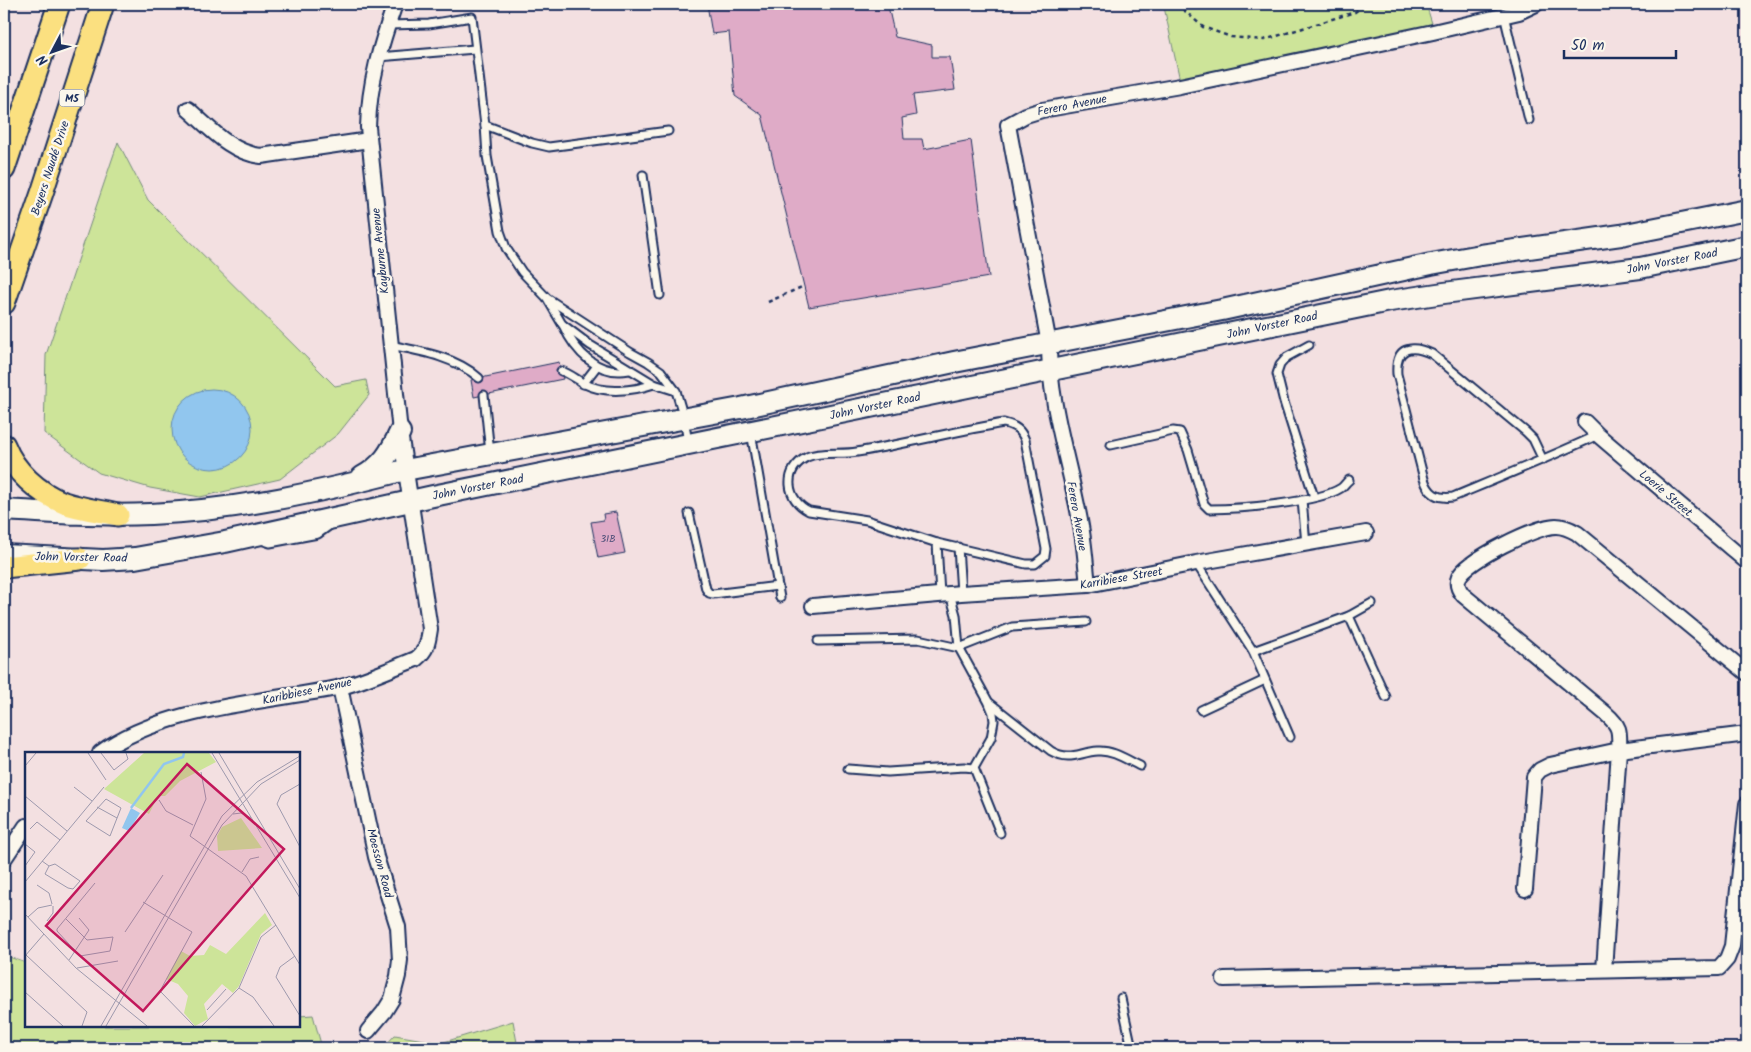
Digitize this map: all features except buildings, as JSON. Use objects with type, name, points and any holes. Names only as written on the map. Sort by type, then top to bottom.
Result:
[{"type":"main road","points":[[4,169],[59,4]]},
{"type":"main road","name":"Beyers Naudé Drive","points":[[4,303],[103,4]]},
{"type":"main road","name":"John Vorster Road","points":[[4,510],[118,515],[185,512],[269,502],[350,485],[405,470],[490,456],[750,406],[954,362],[1222,310],[1431,264],[1481,255],[1621,236],[1747,210]]},
{"type":"main road","name":"John Vorster Road","points":[[4,556],[80,559],[135,558],[252,536],[409,501],[1390,301],[1623,270],[1747,246]]},
{"type":"main road","points":[[350,485],[373,471],[386,459],[400,432]]},
{"type":"main road","points":[[4,445],[8,456],[37,488],[64,503],[118,515]]},
{"type":"main road","points":[[4,567],[80,559]]},
{"type":"street","name":"Kayburne Avenue","points":[[395,4],[378,57],[368,109],[369,140],[390,345],[409,501]]},
{"type":"street","name":"Ferero Avenue","points":[[1088,585],[1082,532],[1058,422],[1049,370],[1050,344],[1008,125],[1026,115],[1042,110],[1180,86],[1433,32],[1519,12],[1536,4]]},
{"type":"street","points":[[188,110],[236,149],[249,155],[261,156],[369,140]]},
{"type":"street","name":"Loerie Street","points":[[1585,422],[1598,436],[1747,562]]},
{"type":"street","name":"Karibbiese Avenue","points":[[101,752],[111,745],[142,730],[178,718],[340,687],[423,654],[428,646],[430,630],[409,501]]},
{"type":"street","points":[[1604,970],[1619,728],[1616,723],[1463,595],[1459,589],[1458,578],[1470,564],[1507,542],[1547,527],[1567,528],[1585,539],[1747,673]]},
{"type":"street","name":"Karribiese Street","points":[[813,606],[950,594],[1088,585],[1196,563],[1366,533]]},
{"type":"street","name":"Moesson Road","points":[[340,687],[376,857],[398,927],[400,960],[392,998],[384,1012],[368,1031]]},
{"type":"street","points":[[1525,889],[1534,777],[1544,767],[1619,750],[1747,734]]},
{"type":"street","points":[[1224,979],[1719,968],[1730,954],[1732,946],[1747,804]]},
{"type":"street","points":[[4,859],[25,828]]},
{"type":"lane","points":[[1504,15],[1529,120]]},
{"type":"lane","points":[[388,25],[429,24],[472,17],[492,190],[500,231],[506,248],[522,272],[547,298],[660,371],[676,391],[684,418],[688,444]]},
{"type":"lane","points":[[378,57],[475,49]]},
{"type":"lane","points":[[485,125],[532,143],[549,147],[668,131]]},
{"type":"lane","points":[[643,175],[660,295]]},
{"type":"lane","points":[[547,298],[574,345],[597,366],[618,372],[629,370]]},
{"type":"lane","points":[[562,324],[629,370],[654,384],[676,391]]},
{"type":"lane","points":[[390,345],[417,350],[444,359],[469,370],[479,378]]},
{"type":"lane","points":[[1309,345],[1287,357],[1280,365],[1277,374],[1314,497]]},
{"type":"lane","points":[[1542,460],[1533,439],[1526,432],[1432,354],[1420,348],[1413,348],[1406,350],[1399,356],[1397,374],[1424,479],[1434,495],[1442,498],[1453,497],[1542,460],[1598,436]]},
{"type":"lane","points":[[583,384],[597,366]]},
{"type":"lane","points":[[561,371],[583,384],[595,388],[630,390],[654,384]]},
{"type":"lane","points":[[484,395],[490,456]]},
{"type":"lane","points":[[994,425],[1014,426],[1022,432],[1025,440],[1046,549],[1045,556],[1035,564],[1026,564],[937,543],[867,520],[809,511],[800,507],[794,500],[790,490],[790,479],[794,469],[808,457],[819,454],[855,453],[994,425]]},
{"type":"lane","points":[[1112,445],[1173,431],[1180,432],[1188,450],[1204,504],[1209,510],[1302,500],[1341,488],[1349,480]]},
{"type":"lane","points":[[751,432],[780,598]]},
{"type":"lane","points":[[1302,500],[1306,544]]},
{"type":"lane","points":[[689,512],[706,589],[709,593],[778,586]]},
{"type":"lane","points":[[937,543],[956,614],[959,648],[993,713],[994,721],[991,738],[974,768]]},
{"type":"lane","points":[[950,594],[958,547]]},
{"type":"lane","points":[[1196,563],[1253,651],[1290,738]]},
{"type":"lane","points":[[1253,651],[1349,616],[1372,603]]},
{"type":"lane","points":[[1349,616],[1386,697]]},
{"type":"lane","points":[[818,641],[911,639],[959,648],[1012,627],[1086,622]]},
{"type":"lane","points":[[1201,710],[1265,680]]},
{"type":"lane","points":[[988,701],[1060,756],[1067,757],[1098,751],[1107,752],[1116,754],[1140,766]]},
{"type":"lane","points":[[848,769],[888,772],[974,768]]},
{"type":"lane","points":[[974,768],[1000,832]]},
{"type":"lane","points":[[1121,998],[1132,1048]]},
{"type":"path","points":[[1177,4],[1203,27],[1232,37],[1264,40],[1355,12],[1366,4]]},
{"type":"path","points":[[768,302],[804,286]]},
{"type":"green space","points":[[1161,4],[1426,4],[1434,30],[1181,85],[1164,7]]},
{"type":"green space","points":[[118,142],[148,200],[335,386],[366,380],[369,395],[338,434],[280,479],[200,497],[150,488],[99,473],[44,433],[46,355]]},
{"type":"green space","points":[[4,955],[25,963],[25,1027],[300,1027],[300,1016],[313,1015],[322,1048],[4,1048]]},
{"type":"green space","points":[[513,1021],[518,1048],[383,1048],[395,1035],[441,1043]]},
{"type":"water","points":[[212,389],[227,392],[240,401],[249,414],[252,429],[249,444],[240,457],[227,466],[212,469],[197,466],[184,457],[175,444],[172,429],[175,414],[184,401],[197,392]]}]
